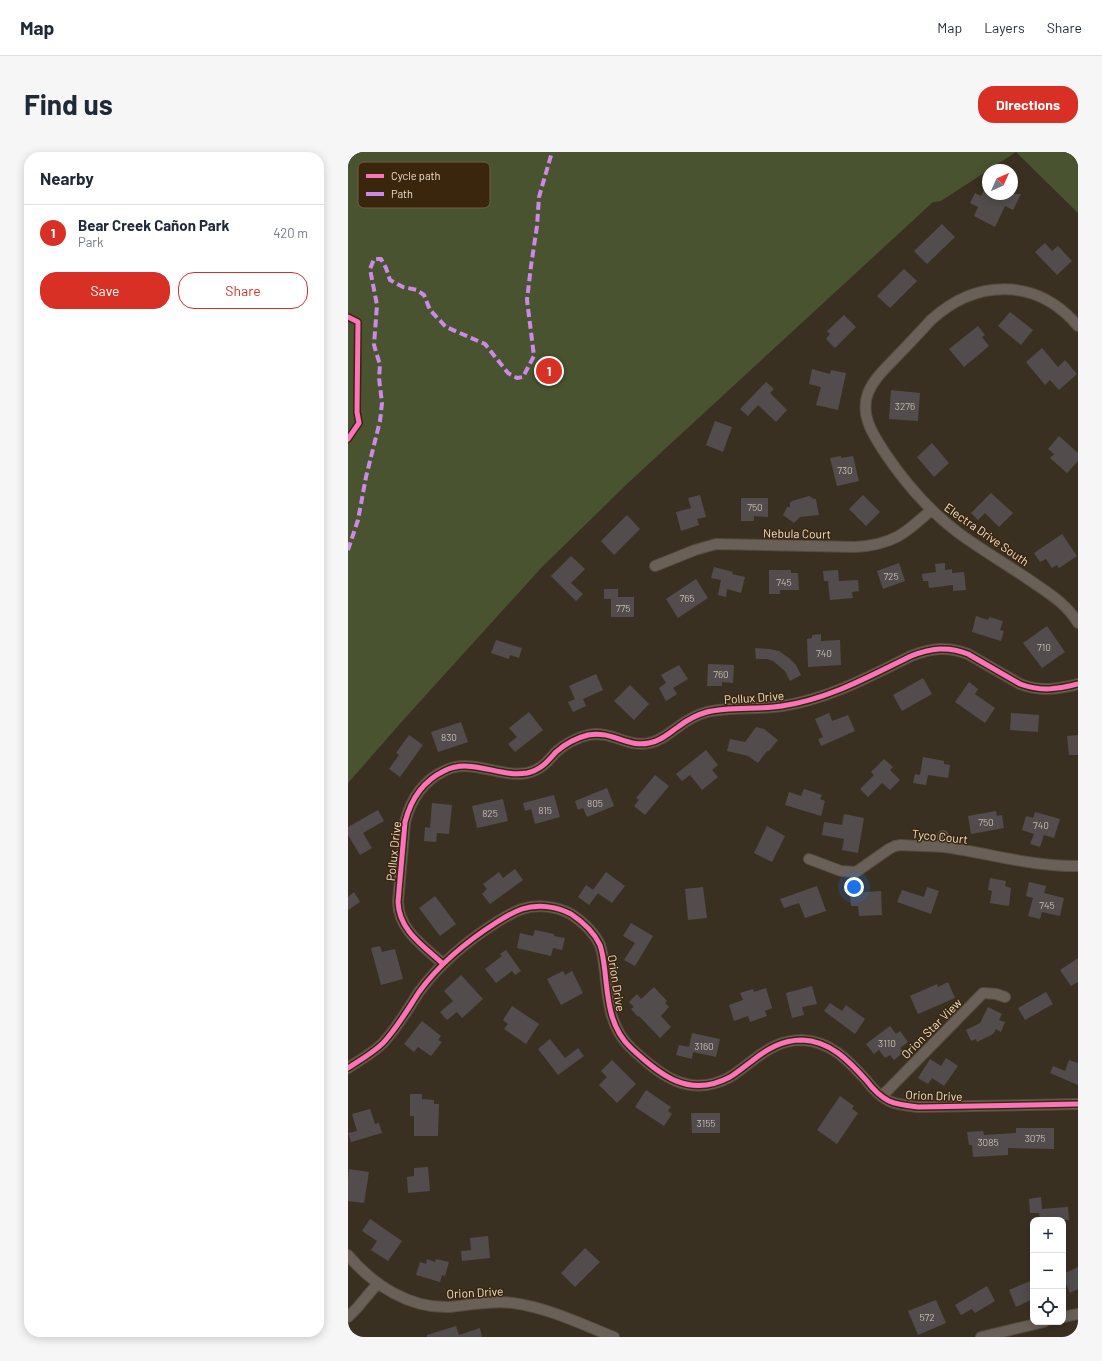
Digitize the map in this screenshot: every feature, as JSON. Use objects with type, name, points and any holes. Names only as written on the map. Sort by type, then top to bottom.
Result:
[{"type":"street","name":"Electra Drive South","points":[[1078,326],[1062,309],[1050,302],[1027,293],[1002,289],[976,293],[952,303],[931,320],[877,378],[868,395],[866,404],[868,423],[874,437],[899,473],[931,510],[960,534],[1054,597],[1069,610],[1078,623]]},
{"type":"street","name":"Nebula Court","points":[[655,566],[695,550],[716,544],[855,547],[876,545],[898,537],[931,510]]},
{"type":"street","name":"Pollux Drive","points":[[443,964],[405,928],[398,912],[398,902],[405,822],[408,810],[413,799],[425,784],[445,770],[469,766],[509,773],[527,773],[536,771],[542,767],[556,752],[571,742],[589,735],[605,734],[641,745],[650,744],[697,715],[717,710],[766,708],[814,700],[837,691],[911,656],[940,648],[959,650],[968,654],[1029,688],[1050,690],[1078,684]]},
{"type":"street","points":[[943,836],[943,847]]},
{"type":"street","name":"Tyco Court","points":[[809,859],[841,871],[856,872],[895,846],[943,847],[1054,866],[1078,866]]},
{"type":"street","name":"Orion Drive","points":[[348,1068],[374,1051],[383,1043],[420,991],[443,964],[474,937],[511,913],[522,909],[546,906],[557,908],[577,918],[594,935],[600,945],[604,958],[608,1003],[614,1025],[624,1041],[652,1067],[666,1077],[682,1084],[705,1086],[716,1083],[733,1075],[762,1053],[776,1045],[790,1041],[811,1041],[821,1043],[839,1053],[882,1096],[896,1104],[919,1107],[1078,1104]]},
{"type":"street","name":"Orion Star View","points":[[882,1096],[983,994],[996,994],[1005,997]]},
{"type":"street","name":"Orion Drive","points":[[348,1255],[378,1283],[395,1295],[417,1304],[439,1307],[496,1302],[512,1303],[559,1315],[614,1337]]},
{"type":"street","points":[[348,1317],[358,1308],[378,1283]]},
{"type":"street","points":[[1066,1316],[1078,1314]]},
{"type":"street","points":[[981,1337],[1031,1325]]},
{"type":"green space","points":[[348,152],[1016,152],[998,164],[982,164],[982,174],[941,201],[933,202],[629,482],[542,567],[348,783]]},
{"type":"green space","points":[[1016,152],[1078,152],[1078,213]]},
{"type":"building","points":[[975,193],[981,196],[982,194],[982,200],[1018,200],[1013,210],[1005,206],[995,227],[974,216],[978,207],[970,203]]},
{"type":"building","points":[[942,224],[955,237],[927,264],[914,251]]},
{"type":"building","points":[[1045,243],[1052,251],[1058,246],[1072,261],[1057,275],[1035,252]]},
{"type":"building","points":[[904,269],[917,281],[890,308],[877,296]]},
{"type":"building","points":[[1010,312],[1033,330],[1021,345],[998,326]]},
{"type":"building","points":[[844,315],[856,327],[835,348],[826,339],[830,334],[827,331]]},
{"type":"building","points":[[978,326],[985,335],[982,337],[989,346],[964,367],[949,349]]},
{"type":"building","points":[[1042,348],[1058,367],[1065,360],[1077,374],[1059,390],[1050,380],[1045,385],[1026,362]]},
{"type":"building","points":[[812,369],[830,374],[831,370],[846,373],[838,410],[816,405],[821,387],[809,384]]},
{"type":"building","points":[[766,382],[774,389],[770,393],[787,410],[776,422],[758,405],[748,416],[740,409]]},
{"type":"building","points":[[891,390],[920,393],[918,421],[889,419]]},
{"type":"building","points":[[715,421],[732,427],[723,452],[706,445]]},
{"type":"building","points":[[1059,436],[1078,453],[1078,461],[1067,473],[1050,458],[1054,454],[1048,449]]},
{"type":"building","points":[[932,443],[949,463],[934,477],[917,457]]},
{"type":"building","points":[[841,456],[841,458],[853,456],[859,481],[837,486],[830,458]]},
{"type":"building","points":[[991,493],[1013,513],[999,527],[985,513],[978,520],[971,513]]},
{"type":"building","points":[[700,495],[706,517],[697,519],[699,525],[681,531],[676,512],[691,508],[688,498]]},
{"type":"building","points":[[863,495],[880,512],[866,526],[849,509]]},
{"type":"building","points":[[809,496],[816,499],[819,515],[800,517],[794,523],[783,515],[787,507],[790,507],[790,503],[792,501]]},
{"type":"building","points":[[741,498],[768,498],[768,517],[754,516],[754,521],[741,521]]},
{"type":"building","points":[[627,515],[640,529],[614,555],[601,541]]},
{"type":"building","points":[[1062,534],[1077,556],[1059,568],[1057,565],[1052,568],[1046,559],[1040,562],[1034,553]]},
{"type":"building","points":[[571,556],[585,569],[571,583],[583,594],[576,601],[551,576]]},
{"type":"building","points":[[899,563],[905,581],[883,589],[877,571]]},
{"type":"building","points":[[945,563],[945,570],[952,569],[952,573],[964,572],[966,590],[953,591],[953,585],[929,588],[928,581],[923,581],[922,574],[936,572],[935,564]]},
{"type":"building","points":[[714,567],[745,577],[741,593],[727,589],[726,597],[718,595],[721,580],[711,578]]},
{"type":"building","points":[[769,570],[791,570],[791,573],[798,573],[799,590],[780,590],[780,594],[769,594]]},
{"type":"building","points":[[838,570],[839,581],[858,580],[859,591],[852,592],[853,598],[830,600],[828,581],[824,581],[823,571]]},
{"type":"building","points":[[696,579],[708,598],[678,618],[666,599]]},
{"type":"building","points":[[604,589],[618,589],[618,597],[634,597],[634,617],[611,617],[611,599],[604,599]]},
{"type":"building","points":[[976,616],[988,620],[989,617],[1003,621],[1000,630],[1004,631],[1001,641],[972,632]]},
{"type":"building","points":[[1047,626],[1065,652],[1042,668],[1023,643]]},
{"type":"building","points":[[821,634],[821,641],[840,640],[841,665],[808,667],[807,639],[812,638],[812,635]]},
{"type":"building","points":[[496,640],[522,648],[519,658],[510,655],[509,659],[491,653]]},
{"type":"building","points":[[755,648],[779,651],[796,665],[801,675],[790,681],[785,671],[773,661],[767,659],[756,659]]},
{"type":"building","points":[[708,664],[734,665],[733,683],[722,682],[722,686],[707,686]]},
{"type":"building","points":[[679,665],[688,679],[673,688],[677,694],[666,701],[659,688],[666,683],[661,675]]},
{"type":"building","points":[[596,674],[603,690],[583,699],[586,706],[573,712],[568,702],[575,699],[569,686]]},
{"type":"building","points":[[923,678],[932,694],[902,711],[893,695]]},
{"type":"building","points":[[969,682],[978,689],[975,694],[995,708],[985,723],[955,702]]},
{"type":"building","points":[[630,685],[649,704],[634,720],[614,701]]},
{"type":"building","points":[[529,712],[543,730],[515,752],[508,744],[517,737],[509,728]]},
{"type":"building","points":[[829,713],[832,721],[848,715],[855,731],[821,746],[818,739],[823,737],[815,719]]},
{"type":"building","points":[[1011,713],[1039,715],[1038,732],[1010,730]]},
{"type":"building","points":[[461,722],[468,742],[438,752],[431,732]]},
{"type":"building","points":[[756,727],[764,729],[778,740],[758,763],[748,756],[727,751],[730,739],[745,742]]},
{"type":"building","points":[[409,735],[423,745],[400,777],[389,769],[399,755],[396,753]]},
{"type":"building","points":[[1078,735],[1078,755],[1069,755],[1067,736]]},
{"type":"building","points":[[706,750],[718,765],[712,770],[718,777],[702,790],[690,775],[682,781],[676,774]]},
{"type":"building","points":[[923,757],[944,761],[944,764],[950,765],[948,778],[928,775],[926,785],[913,783],[915,774],[920,775]]},
{"type":"building","points":[[884,759],[893,767],[890,770],[900,780],[890,790],[882,783],[868,797],[860,789],[874,775],[871,772]]},
{"type":"building","points":[[655,775],[669,786],[645,815],[634,806],[639,800],[636,798]]},
{"type":"building","points":[[607,788],[614,806],[587,817],[583,808],[578,810],[575,801]]},
{"type":"building","points":[[804,789],[822,795],[820,799],[825,801],[821,816],[785,805],[789,792],[801,796]]},
{"type":"building","points":[[554,795],[560,817],[535,824],[531,809],[525,811],[523,803]]},
{"type":"building","points":[[503,799],[508,821],[477,828],[472,806]]},
{"type":"building","points":[[432,803],[452,805],[449,834],[437,833],[436,842],[424,841],[425,827],[430,828]]},
{"type":"building","points":[[378,810],[384,821],[363,833],[372,848],[360,855],[348,835],[348,827]]},
{"type":"building","points":[[996,811],[997,816],[1002,815],[1004,828],[971,834],[968,816]]},
{"type":"building","points":[[1035,812],[1060,819],[1054,838],[1044,835],[1040,847],[1030,844],[1034,834],[1022,830],[1026,816],[1033,818]]},
{"type":"building","points":[[844,814],[864,818],[858,853],[842,850],[844,839],[822,835],[824,822],[842,825]]},
{"type":"building","points":[[767,826],[785,836],[772,862],[754,853]]},
{"type":"building","points":[[515,869],[523,880],[490,904],[482,894],[487,889],[483,884],[499,872],[503,878]]},
{"type":"building","points":[[606,872],[625,886],[612,903],[593,890]]},
{"type":"building","points":[[990,878],[1006,881],[1005,886],[1011,888],[1009,906],[990,903],[992,891],[988,890]]},
{"type":"building","points":[[1029,882],[1046,886],[1044,893],[1064,898],[1060,916],[1042,912],[1040,919],[1028,916],[1033,898],[1026,896]]},
{"type":"building","points":[[586,885],[598,893],[589,905],[578,897]]},
{"type":"building","points":[[817,886],[826,911],[805,918],[799,903],[784,908],[780,899]]},
{"type":"building","points":[[703,887],[707,918],[688,920],[685,889]]},
{"type":"building","points":[[927,887],[939,891],[931,914],[897,902],[902,890],[924,897]]},
{"type":"building","points":[[881,891],[882,915],[859,916],[858,906],[851,906],[850,893]]},
{"type":"building","points":[[354,892],[360,902],[348,910],[348,897]]},
{"type":"building","points":[[435,896],[456,924],[440,936],[419,908]]},
{"type":"building","points":[[631,923],[653,936],[635,966],[624,960],[635,943],[623,936]]},
{"type":"building","points":[[535,930],[565,938],[562,950],[553,948],[551,956],[517,948],[520,933],[533,936]]},
{"type":"building","points":[[380,946],[382,952],[395,949],[403,979],[381,985],[371,948]]},
{"type":"building","points":[[506,950],[521,971],[515,975],[512,971],[496,983],[485,969],[502,956],[500,954]]},
{"type":"building","points":[[1078,958],[1078,982],[1071,986],[1060,970]]},
{"type":"building","points":[[563,971],[565,975],[572,971],[583,993],[561,1005],[547,979]]},
{"type":"building","points":[[461,975],[483,999],[462,1018],[457,1012],[447,1020],[440,1012],[453,1001],[444,991]]},
{"type":"building","points":[[948,982],[955,998],[918,1014],[910,996],[937,984],[938,987]]},
{"type":"building","points":[[812,986],[817,1004],[802,1007],[804,1015],[792,1018],[786,993]]},
{"type":"building","points":[[654,987],[667,1001],[665,1003],[669,1007],[661,1016],[671,1027],[660,1038],[631,1009],[634,1007],[629,1002],[637,994],[641,999]]},
{"type":"building","points":[[766,988],[772,1008],[765,1011],[767,1016],[750,1022],[748,1016],[734,1021],[729,1005],[743,1000],[740,993],[753,989],[754,992]]},
{"type":"building","points":[[1046,992],[1053,1004],[1025,1020],[1018,1008]]},
{"type":"building","points":[[830,1003],[842,1011],[846,1005],[865,1019],[855,1034],[824,1011]]},
{"type":"building","points":[[512,1006],[539,1024],[526,1044],[504,1029],[508,1024],[503,1020]]},
{"type":"building","points":[[988,1007],[1002,1014],[999,1020],[1005,1022],[1001,1032],[996,1029],[993,1034],[977,1042],[976,1039],[971,1041],[966,1030],[980,1023]]},
{"type":"building","points":[[422,1021],[441,1036],[438,1040],[442,1042],[431,1056],[418,1047],[414,1052],[404,1044]]},
{"type":"building","points":[[890,1026],[896,1034],[900,1031],[908,1042],[900,1048],[904,1052],[894,1060],[890,1055],[885,1058],[879,1050],[874,1054],[866,1044]]},
{"type":"building","points":[[692,1033],[720,1039],[716,1057],[693,1052],[692,1059],[676,1055],[679,1045],[689,1047]]},
{"type":"building","points":[[550,1039],[565,1058],[578,1048],[584,1056],[558,1075],[538,1049]]},
{"type":"building","points":[[946,1058],[958,1066],[944,1086],[932,1078],[928,1084],[918,1078],[930,1059],[941,1066]]},
{"type":"building","points":[[612,1060],[636,1084],[617,1103],[599,1085],[607,1077],[601,1071]]},
{"type":"building","points":[[1069,1060],[1078,1063],[1078,1085],[1050,1073],[1053,1066],[1065,1071]]},
{"type":"building","points":[[646,1090],[671,1107],[668,1111],[672,1114],[664,1126],[635,1107]]},
{"type":"building","points":[[410,1094],[422,1094],[422,1099],[434,1100],[434,1104],[439,1104],[438,1136],[414,1136],[414,1116],[410,1116]]},
{"type":"building","points":[[840,1096],[854,1106],[852,1109],[858,1113],[837,1144],[817,1130]]},
{"type":"building","points":[[370,1109],[375,1124],[379,1123],[382,1133],[351,1142],[348,1133],[357,1131],[352,1114]]},
{"type":"building","points":[[691,1113],[720,1113],[720,1133],[692,1133]]},
{"type":"building","points":[[1016,1128],[1054,1128],[1054,1149],[1008,1148],[1008,1155],[973,1157],[972,1145],[969,1145],[967,1132],[983,1131],[984,1135],[1016,1133]]},
{"type":"building","points":[[428,1167],[430,1191],[408,1193],[407,1177],[414,1176],[414,1168]]},
{"type":"building","points":[[349,1169],[369,1172],[364,1203],[348,1201]]},
{"type":"building","points":[[1041,1197],[1042,1209],[1068,1207],[1069,1220],[1066,1220],[1066,1217],[1040,1217],[1039,1213],[1030,1213],[1029,1199]]},
{"type":"building","points":[[370,1219],[402,1241],[388,1261],[371,1250],[377,1241],[362,1231]]},
{"type":"building","points":[[488,1236],[490,1258],[462,1261],[461,1251],[471,1250],[470,1238]]},
{"type":"building","points":[[585,1248],[600,1262],[575,1287],[561,1273]]},
{"type":"building","points":[[427,1259],[435,1262],[436,1259],[449,1262],[445,1276],[442,1275],[440,1282],[416,1275],[420,1262],[426,1264]]},
{"type":"building","points":[[1078,1267],[1078,1289],[1070,1293],[1066,1284],[1066,1273]]},
{"type":"building","points":[[1030,1281],[1030,1300],[1016,1307],[1009,1290]]},
{"type":"building","points":[[987,1286],[995,1301],[975,1313],[972,1309],[961,1315],[955,1305]]},
{"type":"building","points":[[936,1300],[946,1323],[918,1335],[908,1311]]},
{"type":"building","points":[[456,1326],[459,1335],[480,1328],[482,1337],[427,1337],[427,1335]]},
{"type":"marked path","points":[[348,550],[358,520],[366,477],[380,421],[382,403],[379,378],[380,365],[374,345],[377,305],[370,269],[374,259],[381,259],[390,280],[403,287],[417,290],[424,295],[430,310],[446,327],[485,344],[508,373],[517,378],[523,377],[534,356],[527,300],[537,226],[539,197],[552,152]]},
{"type":"cycle path","points":[[348,317],[358,322],[357,412],[359,423],[348,439]]},
{"type":"cycle path","points":[[443,964],[408,930],[399,912],[398,902],[405,822],[414,798],[424,785],[444,771],[454,767],[464,766],[517,774],[532,772],[540,768],[556,752],[567,744],[588,735],[604,735],[634,743],[649,743],[665,736],[688,720],[703,713],[725,709],[763,708],[799,703],[849,686],[911,656],[926,651],[940,649],[961,651],[968,654],[1020,684],[1028,687],[1049,689],[1078,684]]},
{"type":"cycle path","points":[[348,1068],[383,1043],[398,1025],[427,981],[455,953],[475,937],[509,915],[528,907],[540,906],[559,909],[571,914],[584,924],[598,940],[604,962],[611,1012],[618,1031],[631,1048],[642,1058],[664,1075],[676,1081],[688,1085],[701,1086],[715,1083],[730,1077],[763,1053],[781,1043],[802,1040],[821,1044],[838,1053],[852,1065],[873,1089],[885,1099],[900,1104],[919,1107],[1078,1104]]},
{"type":"place","name":"Bear Creek Cañon Park","points":[[549,371]]}]
